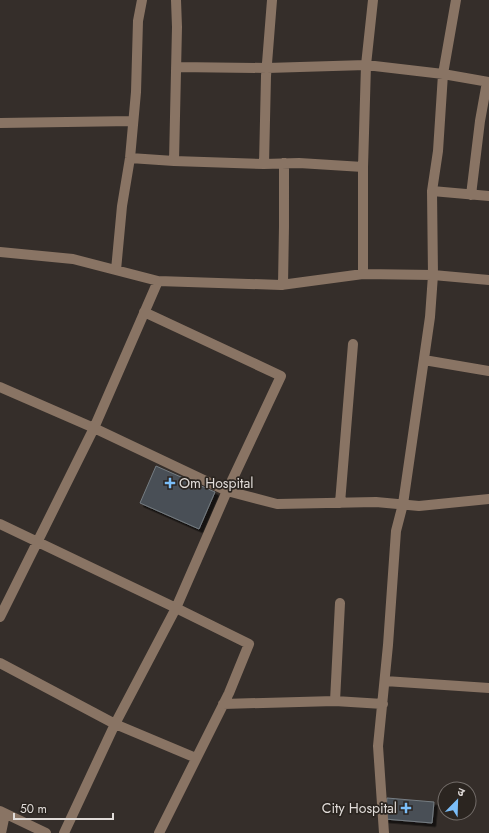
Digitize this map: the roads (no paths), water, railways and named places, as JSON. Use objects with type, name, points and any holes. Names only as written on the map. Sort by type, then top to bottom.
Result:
[{"type":"street","points":[[116,270],[122,206],[130,158],[136,92],[138,20],[142,0]]},
{"type":"street","points":[[174,161],[176,0]]},
{"type":"street","points":[[264,164],[267,68],[272,0]]},
{"type":"street","points":[[363,274],[363,167],[366,66],[373,0]]},
{"type":"street","points":[[384,833],[378,746],[385,681],[396,531],[403,504],[430,317],[433,275],[432,191],[438,151],[443,74],[456,0]]},
{"type":"street","points":[[176,67],[267,68],[366,66],[443,74],[488,82],[480,122],[471,195]]},
{"type":"street","points":[[0,123],[133,121]]},
{"type":"street","points":[[130,158],[174,161],[264,164],[284,163],[363,167]]},
{"type":"street","points":[[283,285],[284,163]]},
{"type":"street","points":[[432,191],[489,196]]},
{"type":"street","points":[[0,252],[73,260],[158,281],[283,285],[363,274],[433,275],[489,280]]},
{"type":"street","points":[[0,617],[94,428],[158,281]]},
{"type":"street","points":[[64,833],[115,724],[176,608],[227,491],[281,376],[144,312]]},
{"type":"street","points":[[340,503],[353,344]]},
{"type":"street","points":[[424,360],[489,371]]},
{"type":"street","points":[[0,387],[94,428],[227,491],[277,504],[376,502],[419,506],[489,499]]},
{"type":"street","points":[[0,524],[249,644],[223,704],[159,833]]},
{"type":"street","points":[[335,701],[340,602]]},
{"type":"street","points":[[0,663],[115,724],[196,758]]},
{"type":"street","points":[[385,681],[489,688]]},
{"type":"street","points":[[223,704],[335,701],[382,704]]},
{"type":"street","points":[[2,833],[3,812],[46,833]]},
{"type":"place","name":"Om Hospital","points":[[170,483]]},
{"type":"place","name":"City Hospital","points":[[406,808]]}]
